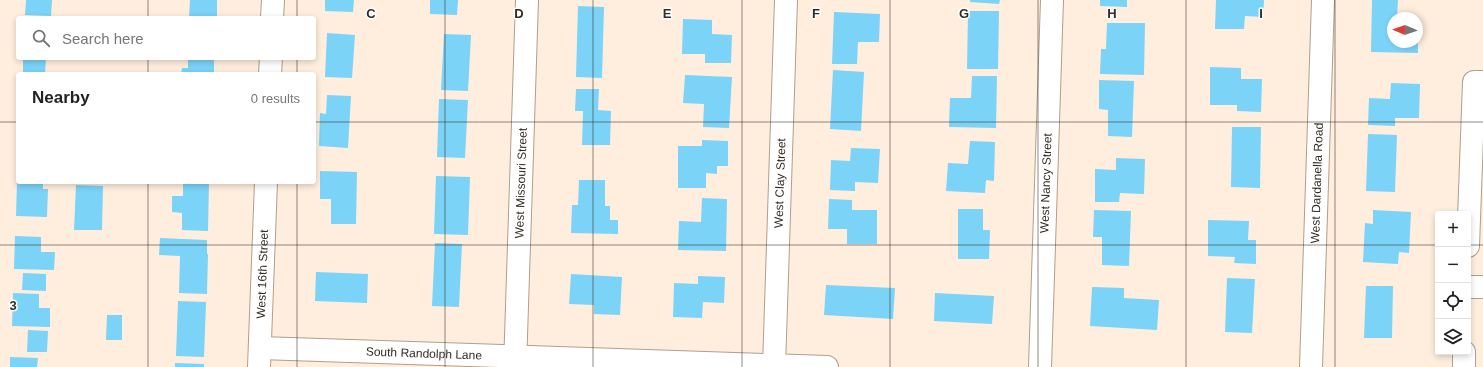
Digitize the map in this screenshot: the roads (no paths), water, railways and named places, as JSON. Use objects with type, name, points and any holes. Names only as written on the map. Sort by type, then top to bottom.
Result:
[{"type":"street","points":[[272,16],[273,0]]},
{"type":"street","name":"West Missouri Street","points":[[515,362],[527,0]]},
{"type":"street","name":"West Clay Street","points":[[774,366],[786,0]]},
{"type":"street","name":"West Nancy Street","points":[[1040,367],[1052,0]]},
{"type":"street","name":"West Dardanella Road","points":[[1311,367],[1323,0]]},
{"type":"street","points":[[270,72],[271,60]]},
{"type":"street","points":[[1469,211],[1474,82],[1483,82]]},
{"type":"street","name":"West 16th Street","points":[[260,358],[266,184]]},
{"type":"street","points":[[1471,287],[1483,287]]},
{"type":"street","points":[[1464,355],[1464,367]]},
{"type":"street","name":"South Randolph Lane","points":[[260,358],[827,367]]}]
